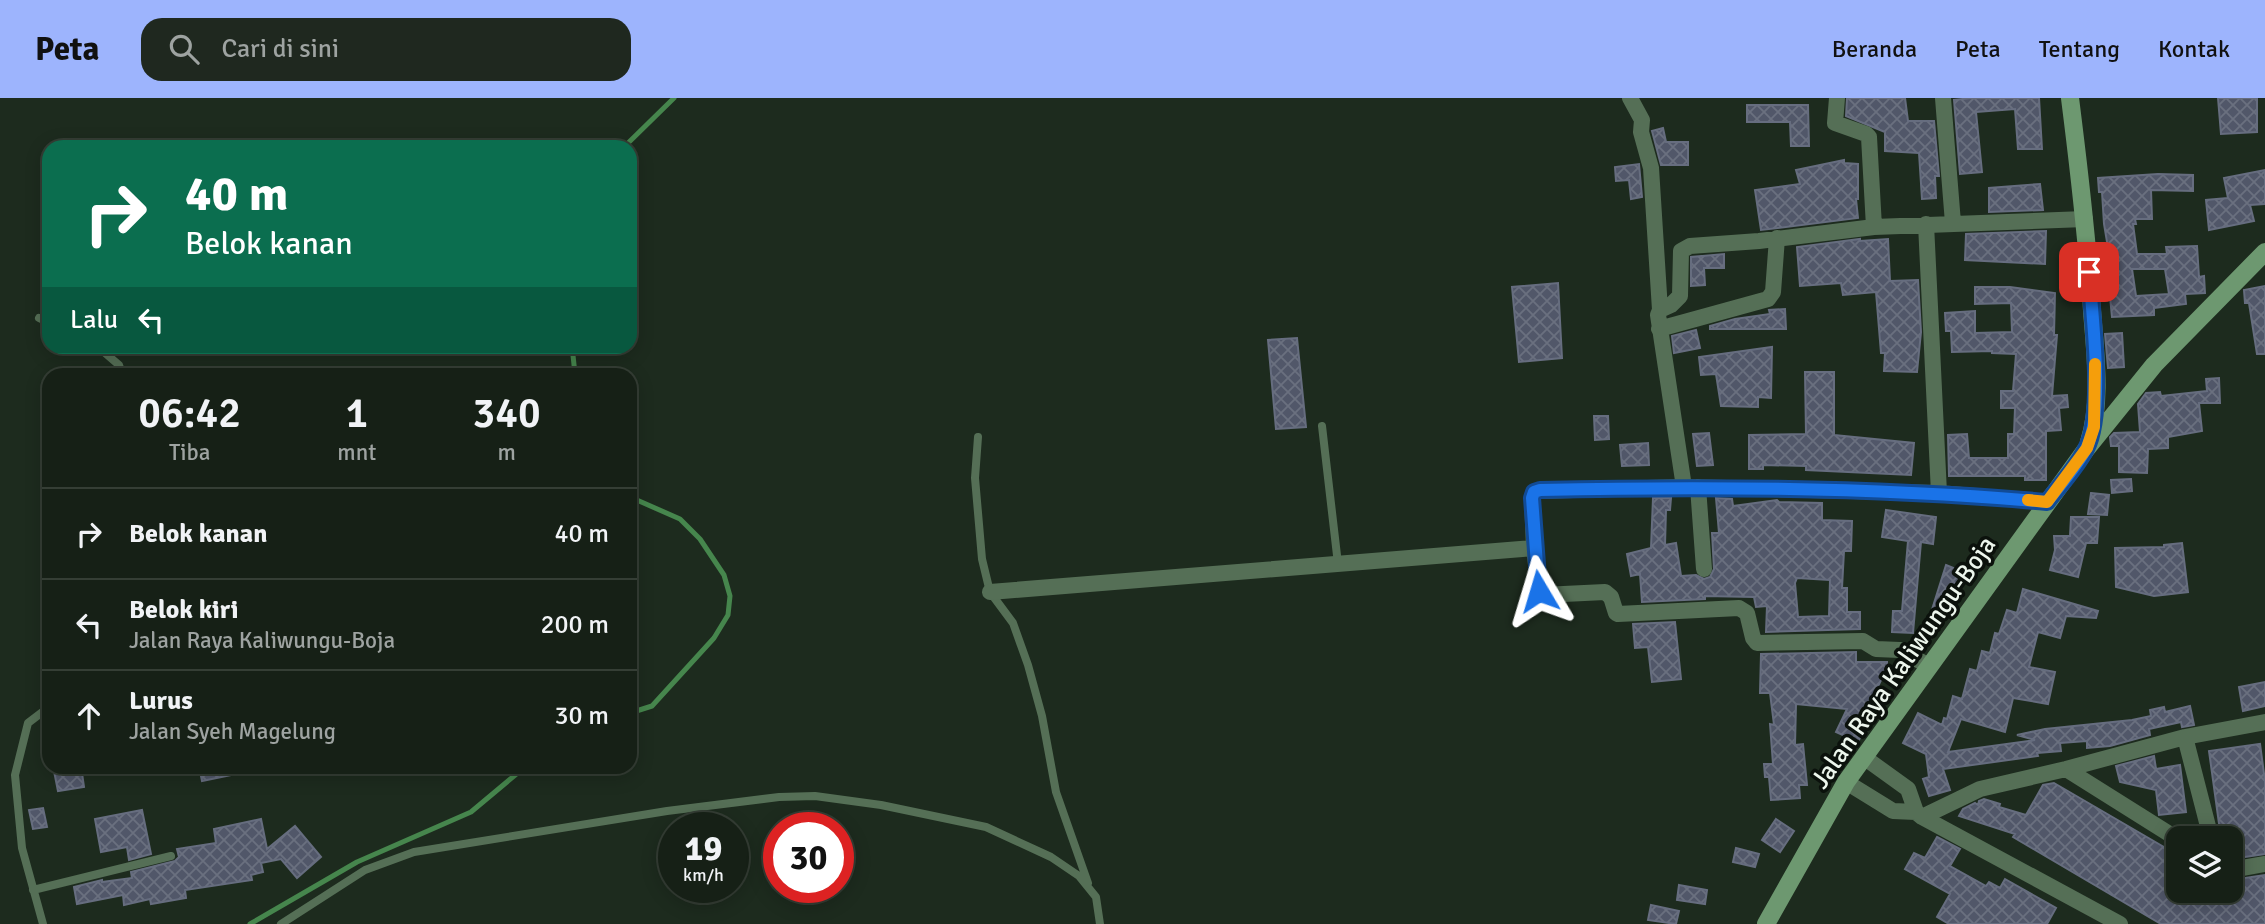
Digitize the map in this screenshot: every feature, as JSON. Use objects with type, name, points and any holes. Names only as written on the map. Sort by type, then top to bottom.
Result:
[{"type":"main road","points":[[2070,98],[2085,219],[2095,352],[2094,427],[2087,448]]},
{"type":"main road","name":"Jalan Raya Kaliwungu-Boja","points":[[1766,924],[1846,782],[2087,448],[2154,365],[2265,252]]},
{"type":"street","points":[[1630,98],[1643,120],[1642,132],[1651,168],[1659,329],[1691,487],[1703,569]]},
{"type":"street","points":[[1837,98],[1835,123],[1869,137],[1874,226]]},
{"type":"street","points":[[1943,98],[1953,223]]},
{"type":"street","points":[[1660,310],[1671,305],[1679,296],[1681,251],[1685,248],[1874,226],[2085,219]]},
{"type":"street","points":[[1926,224],[1939,493]]},
{"type":"street","points":[[1659,329],[1768,299],[1773,292],[1777,239]]},
{"type":"street","points":[[1929,666],[1903,651],[1876,649],[1863,640],[1757,643],[1753,638],[1747,613],[1739,608],[1618,614],[1611,597],[1605,592],[1544,595],[1539,591],[1532,498],[1537,491],[1691,487],[1939,493],[2047,502]]},
{"type":"street","points":[[990,592],[1534,548]]},
{"type":"street","points":[[1919,815],[1980,789],[2185,737],[2265,722]]},
{"type":"street","points":[[2185,737],[2208,826]]},
{"type":"street","points":[[1865,758],[1908,789],[1919,815]]},
{"type":"street","points":[[2066,769],[2166,832]]},
{"type":"street","points":[[1846,782],[1893,811],[1919,815],[2101,919],[2120,924]]},
{"type":"street","points":[[2243,868],[2265,864]]},
{"type":"lane","points":[[38,318],[42,320]]},
{"type":"lane","points":[[106,354],[119,368]]},
{"type":"lane","points":[[1322,426],[1338,564]]},
{"type":"lane","points":[[978,437],[976,491],[982,559],[990,592],[1013,623],[1028,665],[1042,716],[1055,792],[1089,885],[1096,897],[1100,924]]},
{"type":"lane","points":[[42,712],[28,723],[15,775],[22,848],[43,924]]},
{"type":"lane","points":[[281,924],[365,870],[414,852],[667,811],[779,797],[815,796],[881,805],[986,827],[1051,856],[1089,885]]},
{"type":"lane","points":[[33,890],[171,856]]},
{"type":"building","points":[[1847,98],[1905,98],[1908,121],[1934,121],[1939,176],[1935,176],[1936,198],[1922,199],[1919,153],[1885,151],[1885,132],[1846,116]]},
{"type":"building","points":[[2039,98],[2042,149],[2018,149],[2015,109],[1976,112],[1982,172],[1960,174],[1954,100]]},
{"type":"building","points":[[2218,98],[2257,98],[2257,132],[2221,134]]},
{"type":"building","points":[[1747,105],[1808,105],[1809,146],[1791,146],[1790,122],[1747,122]]},
{"type":"building","points":[[1663,128],[1666,142],[1688,142],[1688,165],[1661,165],[1652,131]]},
{"type":"building","points":[[1844,160],[1844,163],[1858,164],[1858,218],[1761,230],[1755,190],[1800,184],[1796,170]]},
{"type":"building","points":[[1639,164],[1642,197],[1631,199],[1629,180],[1616,181],[1615,167]]},
{"type":"building","points":[[2265,170],[2265,204],[2250,205],[2254,221],[2209,230],[2206,200],[2228,198],[2224,178]]},
{"type":"building","points":[[2158,174],[2193,175],[2193,191],[2151,190],[2152,219],[2135,219],[2136,224],[2133,224],[2137,254],[2167,254],[2166,247],[2197,246],[2199,277],[2204,276],[2205,293],[2185,294],[2186,304],[2154,308],[2154,315],[2112,317],[2112,272],[2098,178]],"holes":[[[2132,269],[2165,269],[2169,294],[2136,296]]]},
{"type":"building","points":[[2040,184],[2043,210],[1989,212],[1989,188]]},
{"type":"building","points":[[2046,231],[2045,264],[1965,260],[1966,234]]},
{"type":"building","points":[[1860,239],[1888,239],[1890,281],[1918,280],[1921,332],[1917,372],[1884,371],[1885,353],[1881,353],[1876,292],[1843,295],[1841,283],[1800,286],[1797,247]]},
{"type":"building","points":[[1724,254],[1724,268],[1704,268],[1705,285],[1691,286],[1691,257]]},
{"type":"building","points":[[1558,283],[1562,358],[1519,362],[1512,287]]},
{"type":"building","points":[[2265,286],[2265,354],[2257,354],[2249,303],[2245,303],[2244,290]]},
{"type":"building","points":[[1975,287],[2010,287],[2055,293],[2054,335],[2057,335],[2052,396],[2067,395],[2068,407],[2059,408],[2061,430],[2046,431],[2046,480],[2025,480],[2025,476],[1949,476],[1948,435],[1967,434],[1969,458],[2008,458],[2008,434],[2014,434],[2015,408],[2001,408],[2001,391],[2013,391],[2016,354],[1992,351],[1952,352],[1951,331],[1946,331],[1945,313],[1975,311],[1975,333],[2012,332],[2011,303],[1975,304]]},
{"type":"building","points":[[1785,309],[1786,329],[1710,329],[1710,326],[1735,319],[1770,314],[1769,310]]},
{"type":"building","points":[[1696,330],[1700,348],[1674,353],[1672,336]]},
{"type":"building","points":[[2122,333],[2124,367],[2108,368],[2105,334]]},
{"type":"building","points":[[1297,338],[1306,427],[1276,429],[1268,340]]},
{"type":"building","points":[[1772,347],[1771,398],[1758,397],[1758,407],[1721,406],[1716,374],[1701,375],[1699,357]]},
{"type":"building","points":[[1805,372],[1834,372],[1834,435],[1914,443],[1911,475],[1806,470],[1806,466],[1763,465],[1763,469],[1749,469],[1749,435],[1806,434]]},
{"type":"building","points":[[2219,378],[2220,403],[2199,403],[2202,431],[2168,437],[2168,448],[2148,449],[2147,473],[2119,472],[2119,446],[2111,446],[2110,437],[2114,433],[2140,432],[2138,404],[2146,393],[2160,392],[2161,396],[2207,391],[2206,379]]},
{"type":"building","points":[[1594,416],[1608,416],[1609,439],[1595,440]]},
{"type":"building","points":[[1709,433],[1713,465],[1697,466],[1693,434]]},
{"type":"building","points":[[1648,443],[1649,465],[1622,466],[1620,445]]},
{"type":"building","points":[[2131,479],[2132,491],[2112,493],[2111,480]]},
{"type":"building","points":[[2091,493],[2109,495],[2107,515],[2088,514]]},
{"type":"building","points":[[1653,498],[1671,498],[1670,510],[1666,510],[1665,545],[1676,543],[1681,576],[1696,575],[1704,579],[1710,577],[1714,569],[1712,533],[1719,533],[1716,498],[1732,499],[1733,506],[1777,500],[1822,503],[1822,520],[1852,521],[1851,551],[1844,551],[1842,588],[1847,588],[1847,612],[1860,612],[1860,629],[1766,632],[1767,606],[1756,607],[1754,597],[1705,596],[1705,599],[1642,602],[1640,574],[1631,576],[1627,554],[1651,548]],"holes":[[[1797,578],[1830,580],[1829,616],[1798,617],[1795,583]]]},
{"type":"building","points":[[1886,510],[1936,517],[1933,544],[1921,542],[1913,633],[1892,632],[1893,611],[1902,611],[1908,541],[1882,537]]},
{"type":"building","points":[[2071,517],[2099,517],[2097,543],[2086,543],[2078,577],[2050,570],[2055,550],[2054,536],[2070,536]]},
{"type":"building","points":[[2182,543],[2188,592],[2154,596],[2116,587],[2115,548],[2164,547]]},
{"type":"building","points":[[1946,565],[1961,571],[1931,638],[1924,635]]},
{"type":"building","points":[[2023,589],[2098,611],[2096,618],[2066,616],[2060,638],[2038,632],[2029,667],[2055,672],[2048,704],[2013,698],[2005,732],[1961,719],[1948,752],[2035,740],[2017,735],[2045,729],[2132,720],[2151,716],[2150,710],[2164,707],[2165,712],[2190,706],[2194,725],[2182,727],[2181,722],[2149,729],[2150,735],[2110,746],[2087,748],[2087,741],[2060,743],[2061,751],[1943,769],[1950,790],[1929,796],[1923,779],[1929,777],[1926,754],[1903,743],[1918,713],[1942,725],[1944,718],[1947,719],[1953,696],[1962,699],[1970,669],[1977,671],[1982,651],[1990,653],[1995,633],[1999,634],[2007,610],[2017,613]]},
{"type":"building","points":[[1675,622],[1681,679],[1652,682],[1648,647],[1635,648],[1633,624]]},
{"type":"building","points":[[1856,652],[1856,662],[1887,662],[1887,678],[1882,678],[1863,718],[1868,721],[1858,742],[1836,732],[1847,709],[1796,704],[1795,745],[1803,744],[1807,785],[1799,785],[1800,798],[1771,800],[1769,777],[1765,777],[1764,764],[1773,764],[1770,724],[1774,725],[1770,693],[1760,693],[1761,654]]},
{"type":"building","points":[[2265,682],[2265,706],[2243,711],[2239,687]]},
{"type":"building","points":[[2260,744],[2265,781],[2265,854],[2243,857],[2243,826],[2219,826],[2209,751]]},
{"type":"building","points":[[2154,756],[2156,769],[2180,765],[2186,812],[2159,815],[2156,790],[2120,782],[2116,766]]},
{"type":"building","points":[[55,774],[82,774],[84,787],[58,791]]},
{"type":"building","points":[[201,774],[236,774],[202,781]]},
{"type":"building","points":[[2054,783],[2166,847],[2166,903],[2243,903],[2243,878],[2265,875],[2265,924],[2161,924],[2013,837],[2015,834],[1959,816],[1963,809],[1975,803],[1978,805],[1979,801],[1984,799],[2000,804],[1999,807],[2026,815],[2043,785]]},
{"type":"building","points":[[43,808],[47,827],[33,829],[29,810]]},
{"type":"building","points":[[142,810],[151,854],[129,860],[127,847],[101,852],[95,819]]},
{"type":"building","points":[[261,819],[267,849],[295,826],[321,857],[297,878],[281,859],[261,863],[263,872],[251,875],[252,880],[185,890],[186,898],[151,904],[150,899],[124,905],[123,895],[77,904],[74,887],[102,880],[132,878],[131,872],[175,861],[179,857],[177,849],[216,843],[214,829]]},
{"type":"building","points":[[1776,819],[1794,831],[1780,852],[1762,840]]},
{"type":"building","points":[[1937,837],[1960,849],[1950,866],[1986,886],[1989,882],[2000,888],[2005,879],[2056,908],[2047,924],[1949,924],[1937,917],[1950,894],[1905,869],[1914,853],[1925,858]]},
{"type":"building","points":[[1736,848],[1759,854],[1755,867],[1733,862]]},
{"type":"building","points":[[1679,885],[1707,890],[1705,904],[1677,900]]},
{"type":"building","points":[[1651,905],[1679,911],[1676,924],[1648,920]]},
{"type":"waterway","points":[[631,140],[674,98]]},
{"type":"waterway","points":[[573,354],[574,368]]},
{"type":"waterway","points":[[637,500],[680,519],[700,539],[724,575],[730,596],[728,615],[714,638],[652,706],[637,711]]},
{"type":"waterway","points":[[250,924],[357,862],[471,812],[516,774]]},
{"type":"slow traffic","points":[[2028,500],[2047,502],[2087,448],[2094,427],[2095,364]]},
{"type":"route","points":[[1539,591],[1532,495],[1540,490],[1685,487],[1786,489],[1939,493],[2047,502],[2087,448],[2094,427],[2095,352],[2089,272]]}]
